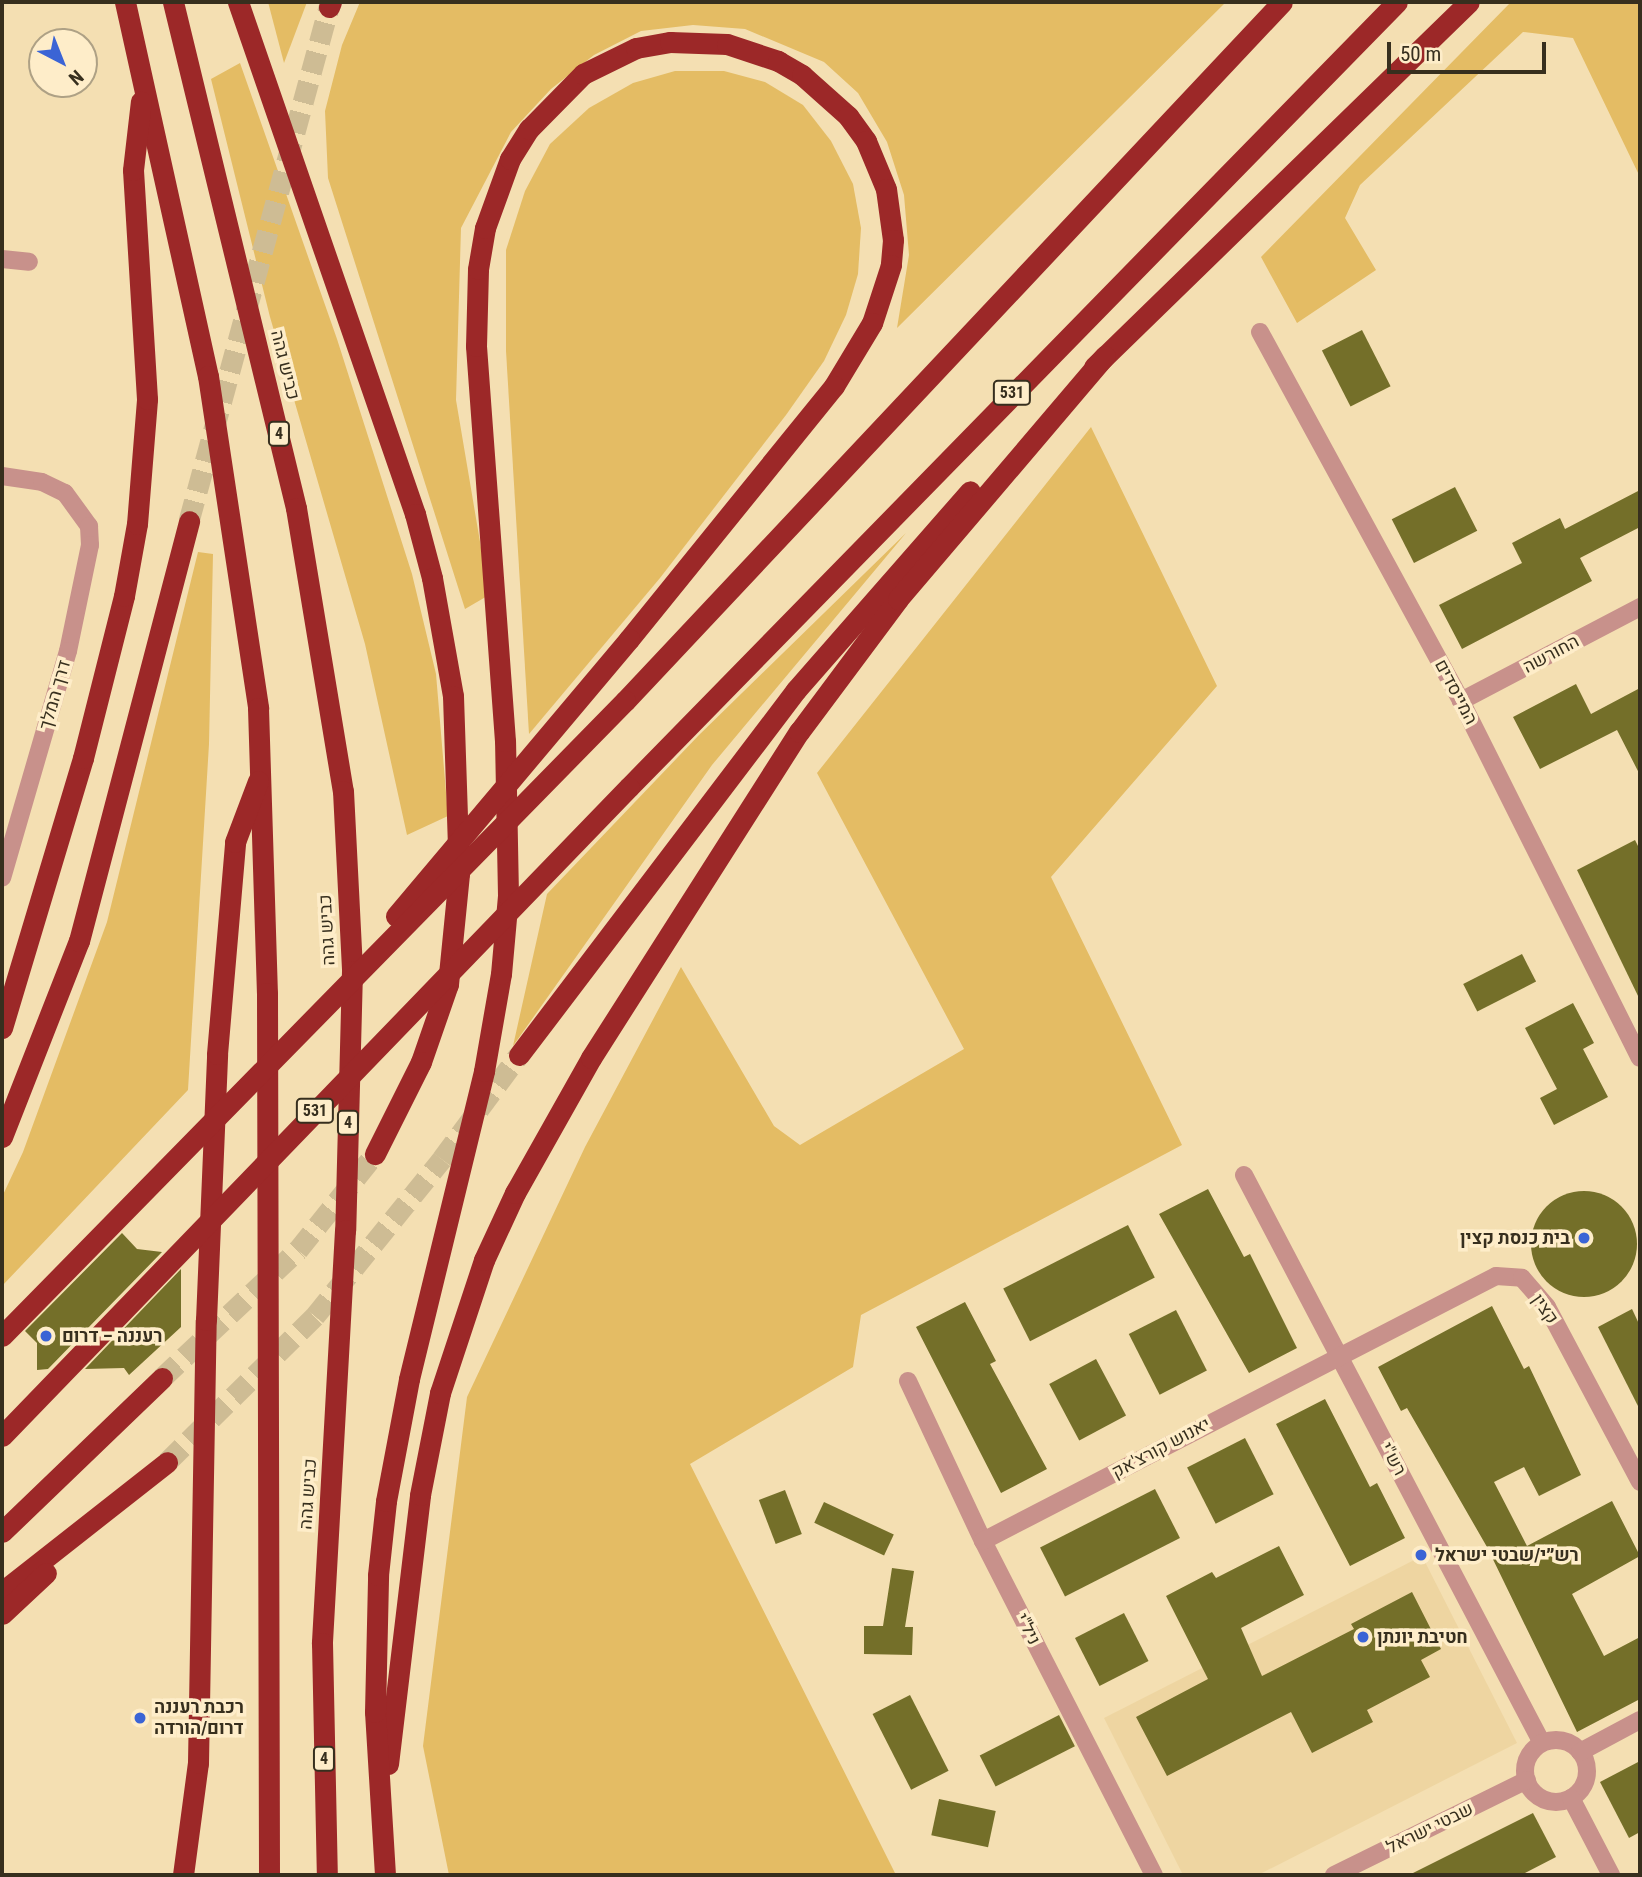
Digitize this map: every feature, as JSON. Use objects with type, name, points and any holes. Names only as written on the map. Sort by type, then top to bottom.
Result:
[{"type":"highway","points":[[125,2],[208,376],[258,708],[267,1007],[265,1615],[269,1875]]},
{"type":"highway","name":"כביש גהה","points":[[173,2],[296,508],[343,791],[352,971],[345,1230],[322,1643],[327,1875]]},
{"type":"highway","points":[[238,2],[415,514],[432,578],[453,696],[459,874],[447,984],[421,1062],[375,1154]]},
{"type":"highway","points":[[2,1336],[625,701],[1282,2]]},
{"type":"highway","name":"531","points":[[2,1436],[629,787],[1397,2]]},
{"type":"highway","points":[[519,1055],[713,796],[851,623],[930,534],[1105,356],[1469,2]]},
{"type":"highway","points":[[273,1059],[629,639],[834,386],[872,323],[891,265],[893,240],[886,189],[860,132],[828,94],[778,61],[727,44],[670,42],[636,48],[583,74],[553,100],[510,159],[485,228],[478,269],[475,346],[509,817],[506,927],[484,1072],[409,1379],[386,1501],[376,1615],[381,1842],[385,1875]]},
{"type":"highway","points":[[2,1028],[83,758],[124,596],[137,524],[147,399],[133,170],[143,85]]},
{"type":"highway","points":[[381,1842],[402,1633],[430,1442],[459,1331],[515,1193],[591,1058],[807,721],[898,599],[1105,356]]},
{"type":"highway","points":[[2,1137],[79,941],[190,521]]},
{"type":"highway","points":[[183,1875],[198,1763],[206,1320],[217,1054],[235,842],[261,772]]},
{"type":"highway","points":[[2,1532],[162,1378]]},
{"type":"highway","points":[[2,1517],[113,1424]]},
{"type":"highway","points":[[2,1592],[160,1468],[2,1614]]},
{"type":"street","points":[[2,259],[29,262]]},
{"type":"street","name":"המייסדים","points":[[1260,332],[1461,701],[1640,1058]]},
{"type":"street","name":"דרך המלך","points":[[2,476],[42,482],[65,494],[81,510],[89,526],[90,545],[82,587],[2,877]]},
{"type":"street","name":"החורשה","points":[[1461,701],[1638,613]]},
{"type":"street","name":"רש\"י","points":[[1244,1175],[1542,1743]]},
{"type":"street","name":"קצין","points":[[1338,1354],[1496,1276],[1522,1279],[1547,1307],[1640,1482]]},
{"type":"street","name":"יאנוש קורצ'אק","points":[[983,1541],[1338,1354]]},
{"type":"street","name":"ניל\"י","points":[[908,1381],[983,1541],[1154,1875]]},
{"type":"street","points":[[1580,1752],[1640,1720]]},
{"type":"street","points":[[1563,1741],[1580,1752],[1587,1772],[1579,1791],[1571,1798],[1544,1799],[1527,1780],[1529,1755],[1542,1743],[1563,1741]]},
{"type":"street","name":"שבטי ישראל","points":[[1334,1875],[1527,1780]]},
{"type":"street","points":[[1571,1798],[1611,1875]]},
{"type":"shaded area","points":[[268,2],[307,2],[284,63]]},
{"type":"shaded area","points":[[360,2],[1226,2],[897,328],[909,255],[904,195],[887,142],[858,93],[824,62],[745,29],[693,25],[641,31],[594,55],[551,89],[511,132],[461,228],[456,400],[489,595],[465,609],[328,178],[325,111],[342,45]]},
{"type":"shaded area","points":[[1511,2],[1640,2],[1640,177],[1573,38],[1523,32],[1360,185],[1345,218],[1376,270],[1297,323],[1261,257]]},
{"type":"shaded area","points":[[240,63],[337,339],[412,574],[436,674],[448,816],[407,835],[365,644],[270,317],[211,79]]},
{"type":"shaded area","points":[[675,71],[724,71],[765,82],[803,105],[831,141],[853,184],[861,228],[858,274],[846,315],[824,361],[786,415],[660,578],[529,734],[506,351],[506,250],[525,191],[550,144],[589,108],[633,83]]},
{"type":"shaded area","points":[[1091,427],[1217,686],[1051,877],[1182,1145],[861,1315],[853,1367],[690,1464],[896,1875],[449,1875],[423,1746],[467,1397],[585,1147],[681,967],[774,1126],[800,1145],[964,1049],[817,773]]},
{"type":"shaded area","points":[[906,533],[712,765],[513,1046],[547,894],[699,735]]},
{"type":"shaded area","points":[[198,552],[213,554],[209,744],[188,1090],[2,1286],[2,1197],[23,1152],[107,922]]},
{"type":"shaded area","name":"חטיבת יונתן","points":[[1422,1556],[1517,1743],[1258,1875],[1183,1875],[1104,1718]]},
{"type":"building","points":[[1362,330],[1391,386],[1351,407],[1322,350]]},
{"type":"building","points":[[1455,487],[1477,531],[1414,563],[1392,519]]},
{"type":"building","points":[[1640,490],[1640,527],[1580,558],[1592,581],[1462,649],[1439,605],[1522,563],[1512,543],[1560,518],[1565,529]]},
{"type":"building","points":[[1576,684],[1591,714],[1640,688],[1640,775],[1617,730],[1540,769],[1513,717]]},
{"type":"building","points":[[1635,840],[1640,850],[1640,1000],[1577,870]]},
{"type":"building","points":[[1522,954],[1536,982],[1477,1012],[1463,984]]},
{"type":"building","points":[[1573,1003],[1594,1043],[1583,1049],[1608,1097],[1554,1125],[1540,1098],[1557,1089],[1525,1028]]},
{"type":"building","points":[[1208,1189],[1244,1257],[1250,1254],[1297,1348],[1249,1373],[1159,1214]]},
{"type":"building","name":"בית כנסת קצין","points":[[1584,1191],[1604,1195],[1621,1207],[1633,1224],[1637,1244],[1633,1264],[1621,1281],[1604,1293],[1584,1297],[1564,1293],[1547,1281],[1535,1264],[1531,1244],[1535,1224],[1547,1207],[1564,1195]]},
{"type":"building","points":[[1128,1225],[1155,1278],[1030,1341],[1003,1289]]},
{"type":"building","points":[[122,1233],[137,1249],[162,1252],[48,1369],[37,1370],[37,1343],[25,1331]]},
{"type":"building","points":[[181,1269],[181,1327],[129,1375],[124,1368],[85,1369]]},
{"type":"building","points":[[965,1302],[996,1361],[990,1364],[1047,1469],[1001,1493],[916,1327]]},
{"type":"building","points":[[1492,1306],[1524,1369],[1529,1366],[1581,1475],[1539,1496],[1524,1467],[1494,1482],[1527,1546],[1612,1501],[1640,1556],[1572,1594],[1604,1656],[1640,1637],[1640,1699],[1577,1732],[1487,1547],[1407,1408],[1401,1411],[1378,1367]]},
{"type":"building","points":[[1632,1309],[1640,1326],[1640,1410],[1598,1327]]},
{"type":"building","points":[[1176,1310],[1207,1371],[1160,1395],[1129,1334]]},
{"type":"building","points":[[1096,1359],[1126,1416],[1079,1440],[1049,1384]]},
{"type":"building","points":[[1325,1399],[1370,1487],[1377,1483],[1405,1538],[1350,1566],[1276,1424]]},
{"type":"building","points":[[1245,1438],[1274,1494],[1216,1524],[1187,1468]]},
{"type":"building","points":[[1155,1489],[1180,1538],[1065,1597],[1040,1548]]},
{"type":"building","points":[[785,1490],[802,1534],[776,1544],[759,1500]]},
{"type":"building","points":[[824,1502],[894,1535],[884,1555],[814,1523]]},
{"type":"building","points":[[1279,1546],[1304,1595],[1241,1628],[1262,1676],[1354,1629],[1351,1624],[1412,1592],[1441,1649],[1421,1660],[1430,1677],[1367,1710],[1373,1722],[1312,1753],[1291,1712],[1167,1776],[1136,1717],[1208,1679],[1166,1596],[1212,1572],[1216,1578]]},
{"type":"building","points":[[892,1568],[914,1571],[905,1627],[913,1627],[912,1655],[864,1654],[864,1626],[883,1626]]},
{"type":"building","points":[[1124,1613],[1149,1661],[1100,1686],[1075,1638]]},
{"type":"building","points":[[910,1695],[949,1771],[911,1790],[873,1714]]},
{"type":"building","points":[[1059,1715],[1075,1746],[996,1787],[980,1755]]},
{"type":"building","points":[[1640,1761],[1640,1832],[1629,1838],[1600,1782]]},
{"type":"building","points":[[939,1799],[996,1811],[988,1847],[931,1835]]},
{"type":"building","points":[[1533,1813],[1556,1857],[1521,1875],[1409,1875]]},
{"type":"tunnel","points":[[189,521],[329,7]]},
{"type":"tunnel","points":[[167,1462],[315,1316],[442,1159],[519,1055]]},
{"type":"tunnel","points":[[162,1378],[298,1250],[375,1154]]},
{"type":"place","name":"בית כנסת קצין","points":[[1584,1238]]},
{"type":"place","name":"רעננה – דרום","points":[[46,1336]]},
{"type":"place","name":"רש״י/שבטי ישראל","points":[[1421,1555]]},
{"type":"place","name":"חטיבת יונתן","points":[[1363,1637]]},
{"type":"place","name":"רכבת רעננה דרום/הורדה","points":[[140,1718]]}]
